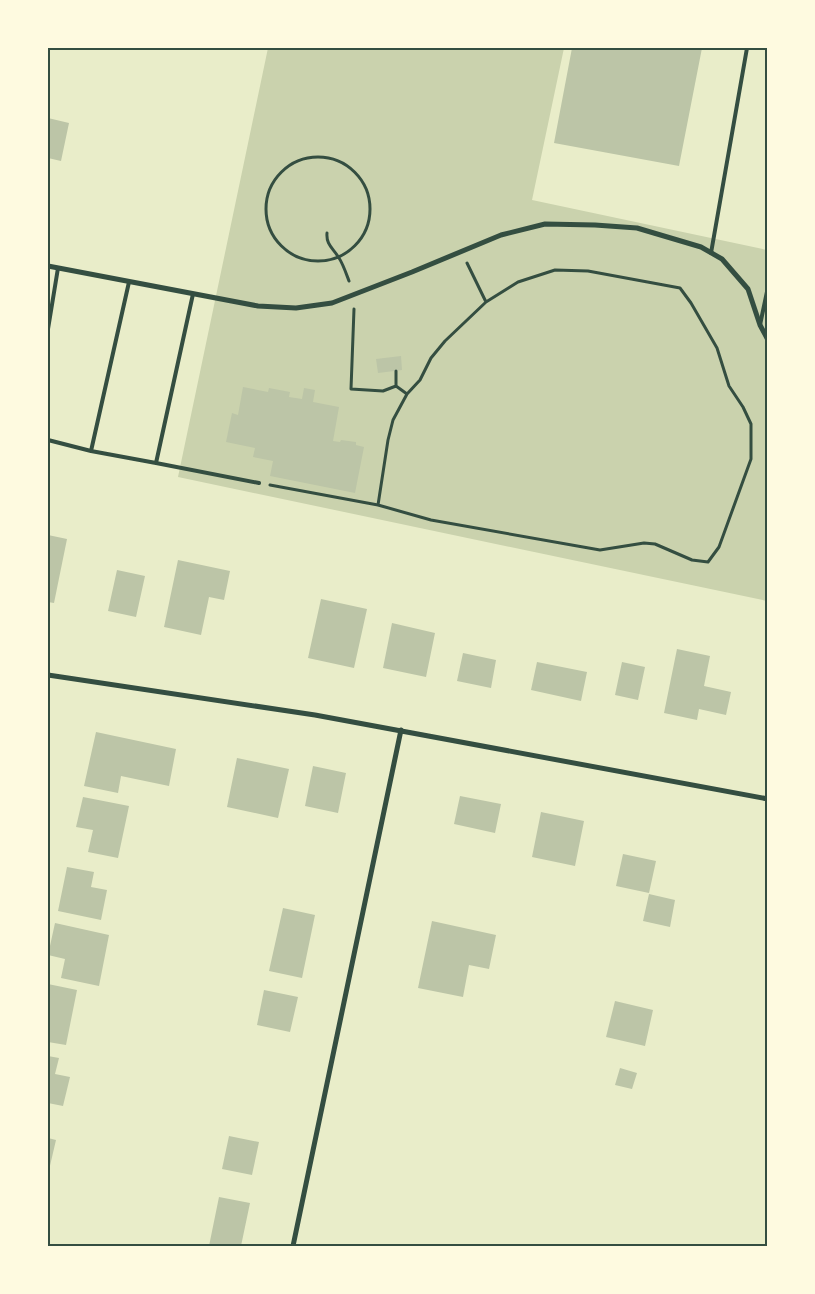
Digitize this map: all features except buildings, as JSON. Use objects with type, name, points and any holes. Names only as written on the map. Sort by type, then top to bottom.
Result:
[{"type":"street","points":[[48,266],[258,306],[296,308],[332,303],[501,235],[545,224],[637,228],[702,247],[722,259],[748,290],[760,326],[768,340]]},
{"type":"street","points":[[48,674],[401,730],[768,799]]},
{"type":"street","points":[[293,1246],[401,730]]},
{"type":"lane","points":[[711,253],[747,48]]},
{"type":"lane","points":[[48,329],[58,268]]},
{"type":"lane","points":[[91,451],[129,282]]},
{"type":"lane","points":[[760,326],[768,287]]},
{"type":"lane","points":[[156,463],[193,294]]},
{"type":"lane","points":[[48,440],[91,451],[259,483]]},
{"type":"path","points":[[309,158],[328,158],[345,164],[360,177],[372,206],[368,226],[358,244],[339,257],[314,262],[298,257],[286,250],[276,239],[268,224],[266,208],[269,190],[276,177],[289,166],[309,158]]},
{"type":"path","points":[[327,233],[327,240],[332,250],[339,257],[354,294],[351,389],[383,391],[396,386]]},
{"type":"path","points":[[462,251],[486,302]]},
{"type":"path","points":[[259,483],[378,505],[431,520],[600,550],[644,542],[655,544],[692,560],[708,562],[719,546],[751,460],[751,424],[743,407],[729,386],[717,348],[680,288],[588,270],[555,270],[518,282],[486,302],[445,341],[431,358],[420,380],[407,394],[393,420],[378,505]]},
{"type":"path","points":[[396,370],[396,386]]},
{"type":"path","points":[[396,386],[407,394]]},
{"type":"green space","points":[[268,48],[564,48],[532,200],[767,250],[767,601],[178,477]]}]
